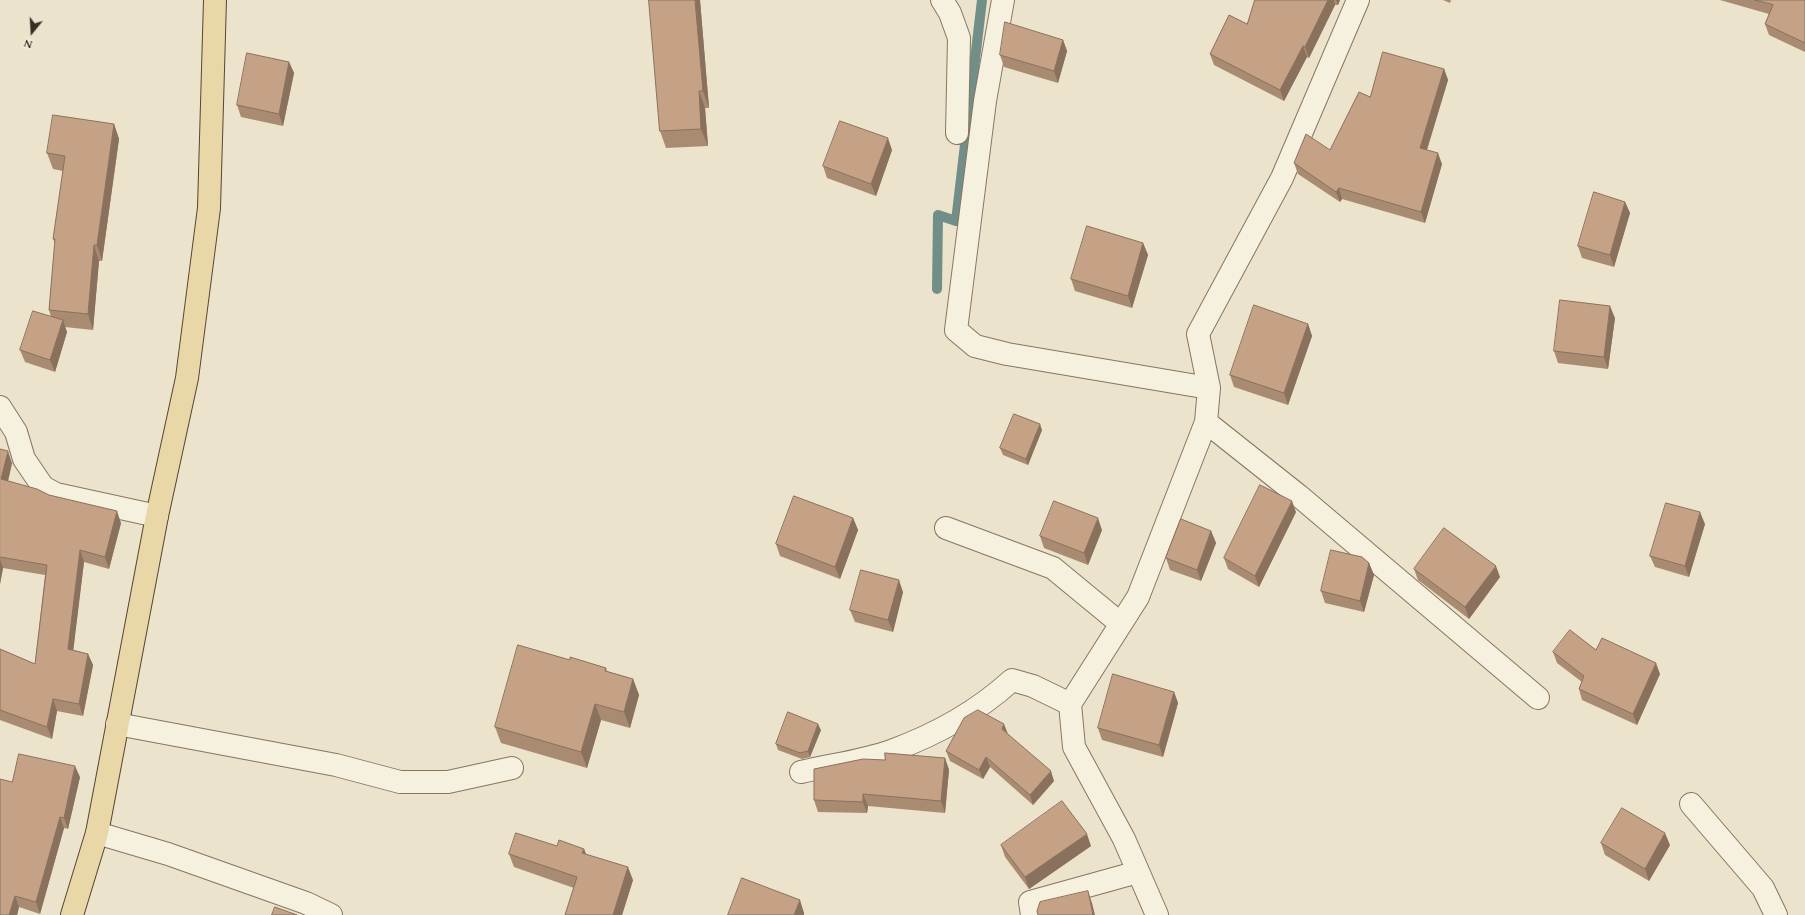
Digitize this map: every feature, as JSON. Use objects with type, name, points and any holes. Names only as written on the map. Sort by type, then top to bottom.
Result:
[{"type":"main road","points":[[72,915],[97,833],[157,516],[188,378],[209,208],[215,0]]},
{"type":"street","points":[[942,0],[959,38],[957,133]]},
{"type":"street","points":[[1003,0],[985,101],[956,330],[975,346],[1007,354],[1209,388]]},
{"type":"street","points":[[1158,915],[1124,839],[1074,747],[1070,704],[1138,596],[1206,422],[1209,388],[1198,334],[1282,178],[1358,0]]},
{"type":"street","points":[[0,407],[16,432],[24,459],[43,487],[56,494],[157,516]]},
{"type":"street","points":[[1206,422],[1298,495],[1538,698]]},
{"type":"street","points":[[946,528],[1054,568],[1121,624]]},
{"type":"street","points":[[801,772],[890,752],[934,733],[992,698],[1012,680],[1033,686],[1070,704]]},
{"type":"street","points":[[117,724],[336,765],[400,782],[448,782],[512,768]]},
{"type":"street","points":[[1691,804],[1763,888],[1776,915]]},
{"type":"street","points":[[97,833],[168,854],[306,903],[331,915]]},
{"type":"street","points":[[1032,915],[1030,902],[1138,872]]},
{"type":"building","points":[[649,0],[695,0],[703,91],[699,91],[701,129],[660,131]]},
{"type":"building","points":[[1255,0],[1328,0],[1305,47],[1303,46],[1280,90],[1210,54],[1229,15],[1247,24]]},
{"type":"building","points":[[1755,0],[1805,0],[1805,43],[1765,24],[1773,5]]},
{"type":"building","points":[[1005,22],[1063,40],[1054,71],[1000,55]]},
{"type":"building","points":[[1383,52],[1444,69],[1420,148],[1438,153],[1421,212],[1339,188],[1336,192],[1294,163],[1306,134],[1330,150],[1359,92],[1370,97]]},
{"type":"building","points":[[247,53],[289,62],[279,114],[237,105]]},
{"type":"building","points":[[53,115],[114,124],[97,245],[94,245],[88,314],[49,310],[55,239],[53,239],[65,156],[47,153]]},
{"type":"building","points":[[840,121],[888,138],[871,184],[823,166]]},
{"type":"building","points":[[1594,192],[1625,202],[1610,255],[1578,246]]},
{"type":"building","points":[[1087,226],[1143,243],[1128,296],[1071,279]]},
{"type":"building","points":[[1560,300],[1610,306],[1604,357],[1554,351]]},
{"type":"building","points":[[1254,305],[1308,324],[1284,393],[1230,375]]},
{"type":"building","points":[[33,311],[63,320],[50,360],[20,350]]},
{"type":"building","points":[[1014,414],[1040,424],[1026,459],[1000,448]]},
{"type":"building","points":[[0,449],[8,451],[1,479],[37,489],[49,495],[117,511],[105,557],[80,550],[68,649],[88,654],[79,704],[53,699],[47,727],[0,710],[0,649],[35,664],[47,565],[0,557]]},
{"type":"building","points":[[1260,485],[1292,501],[1255,576],[1224,558]]},
{"type":"building","points":[[794,496],[853,518],[835,567],[776,544]]},
{"type":"building","points":[[1054,501],[1098,518],[1084,553],[1040,536]]},
{"type":"building","points":[[1666,503],[1700,512],[1685,566],[1650,556]]},
{"type":"building","points":[[1181,519],[1211,531],[1197,570],[1166,558]]},
{"type":"building","points":[[1444,528],[1496,566],[1465,607],[1414,569]]},
{"type":"building","points":[[1331,550],[1362,557],[1369,563],[1360,601],[1321,591]]},
{"type":"building","points":[[861,570],[899,580],[888,620],[850,610]]},
{"type":"building","points":[[1570,630],[1596,650],[1602,638],[1656,663],[1633,714],[1579,689],[1584,676],[1553,652]]},
{"type":"building","points":[[518,645],[570,660],[570,657],[606,668],[605,671],[633,679],[624,712],[595,704],[581,752],[495,727]]},
{"type":"building","points":[[1113,674],[1174,692],[1159,745],[1098,728]]},
{"type":"building","points":[[978,710],[1004,724],[1002,729],[1051,771],[1030,795],[986,757],[979,770],[946,751],[964,718]]},
{"type":"building","points":[[788,712],[818,724],[808,751],[800,753],[776,744]]},
{"type":"building","points":[[885,753],[945,758],[941,801],[863,794],[863,802],[814,800],[814,769],[863,759],[885,760]]},
{"type":"building","points":[[19,754],[75,766],[64,818],[60,817],[36,902],[15,896],[9,915],[0,915],[0,779],[12,782]]},
{"type":"building","points":[[1062,801],[1087,834],[1025,877],[1001,845]]},
{"type":"building","points":[[1622,808],[1665,833],[1645,869],[1601,843]]},
{"type":"building","points":[[516,833],[557,846],[559,840],[584,849],[582,853],[628,867],[613,915],[565,915],[577,877],[509,854]]},
{"type":"building","points":[[742,878],[800,900],[794,915],[728,915]]},
{"type":"building","points":[[1088,891],[1093,915],[1038,915],[1037,911],[1040,902]]},
{"type":"building","points":[[275,907],[297,915],[272,915]]},
{"type":"waterway","points":[[937,289],[938,215],[956,221],[982,0]]}]
